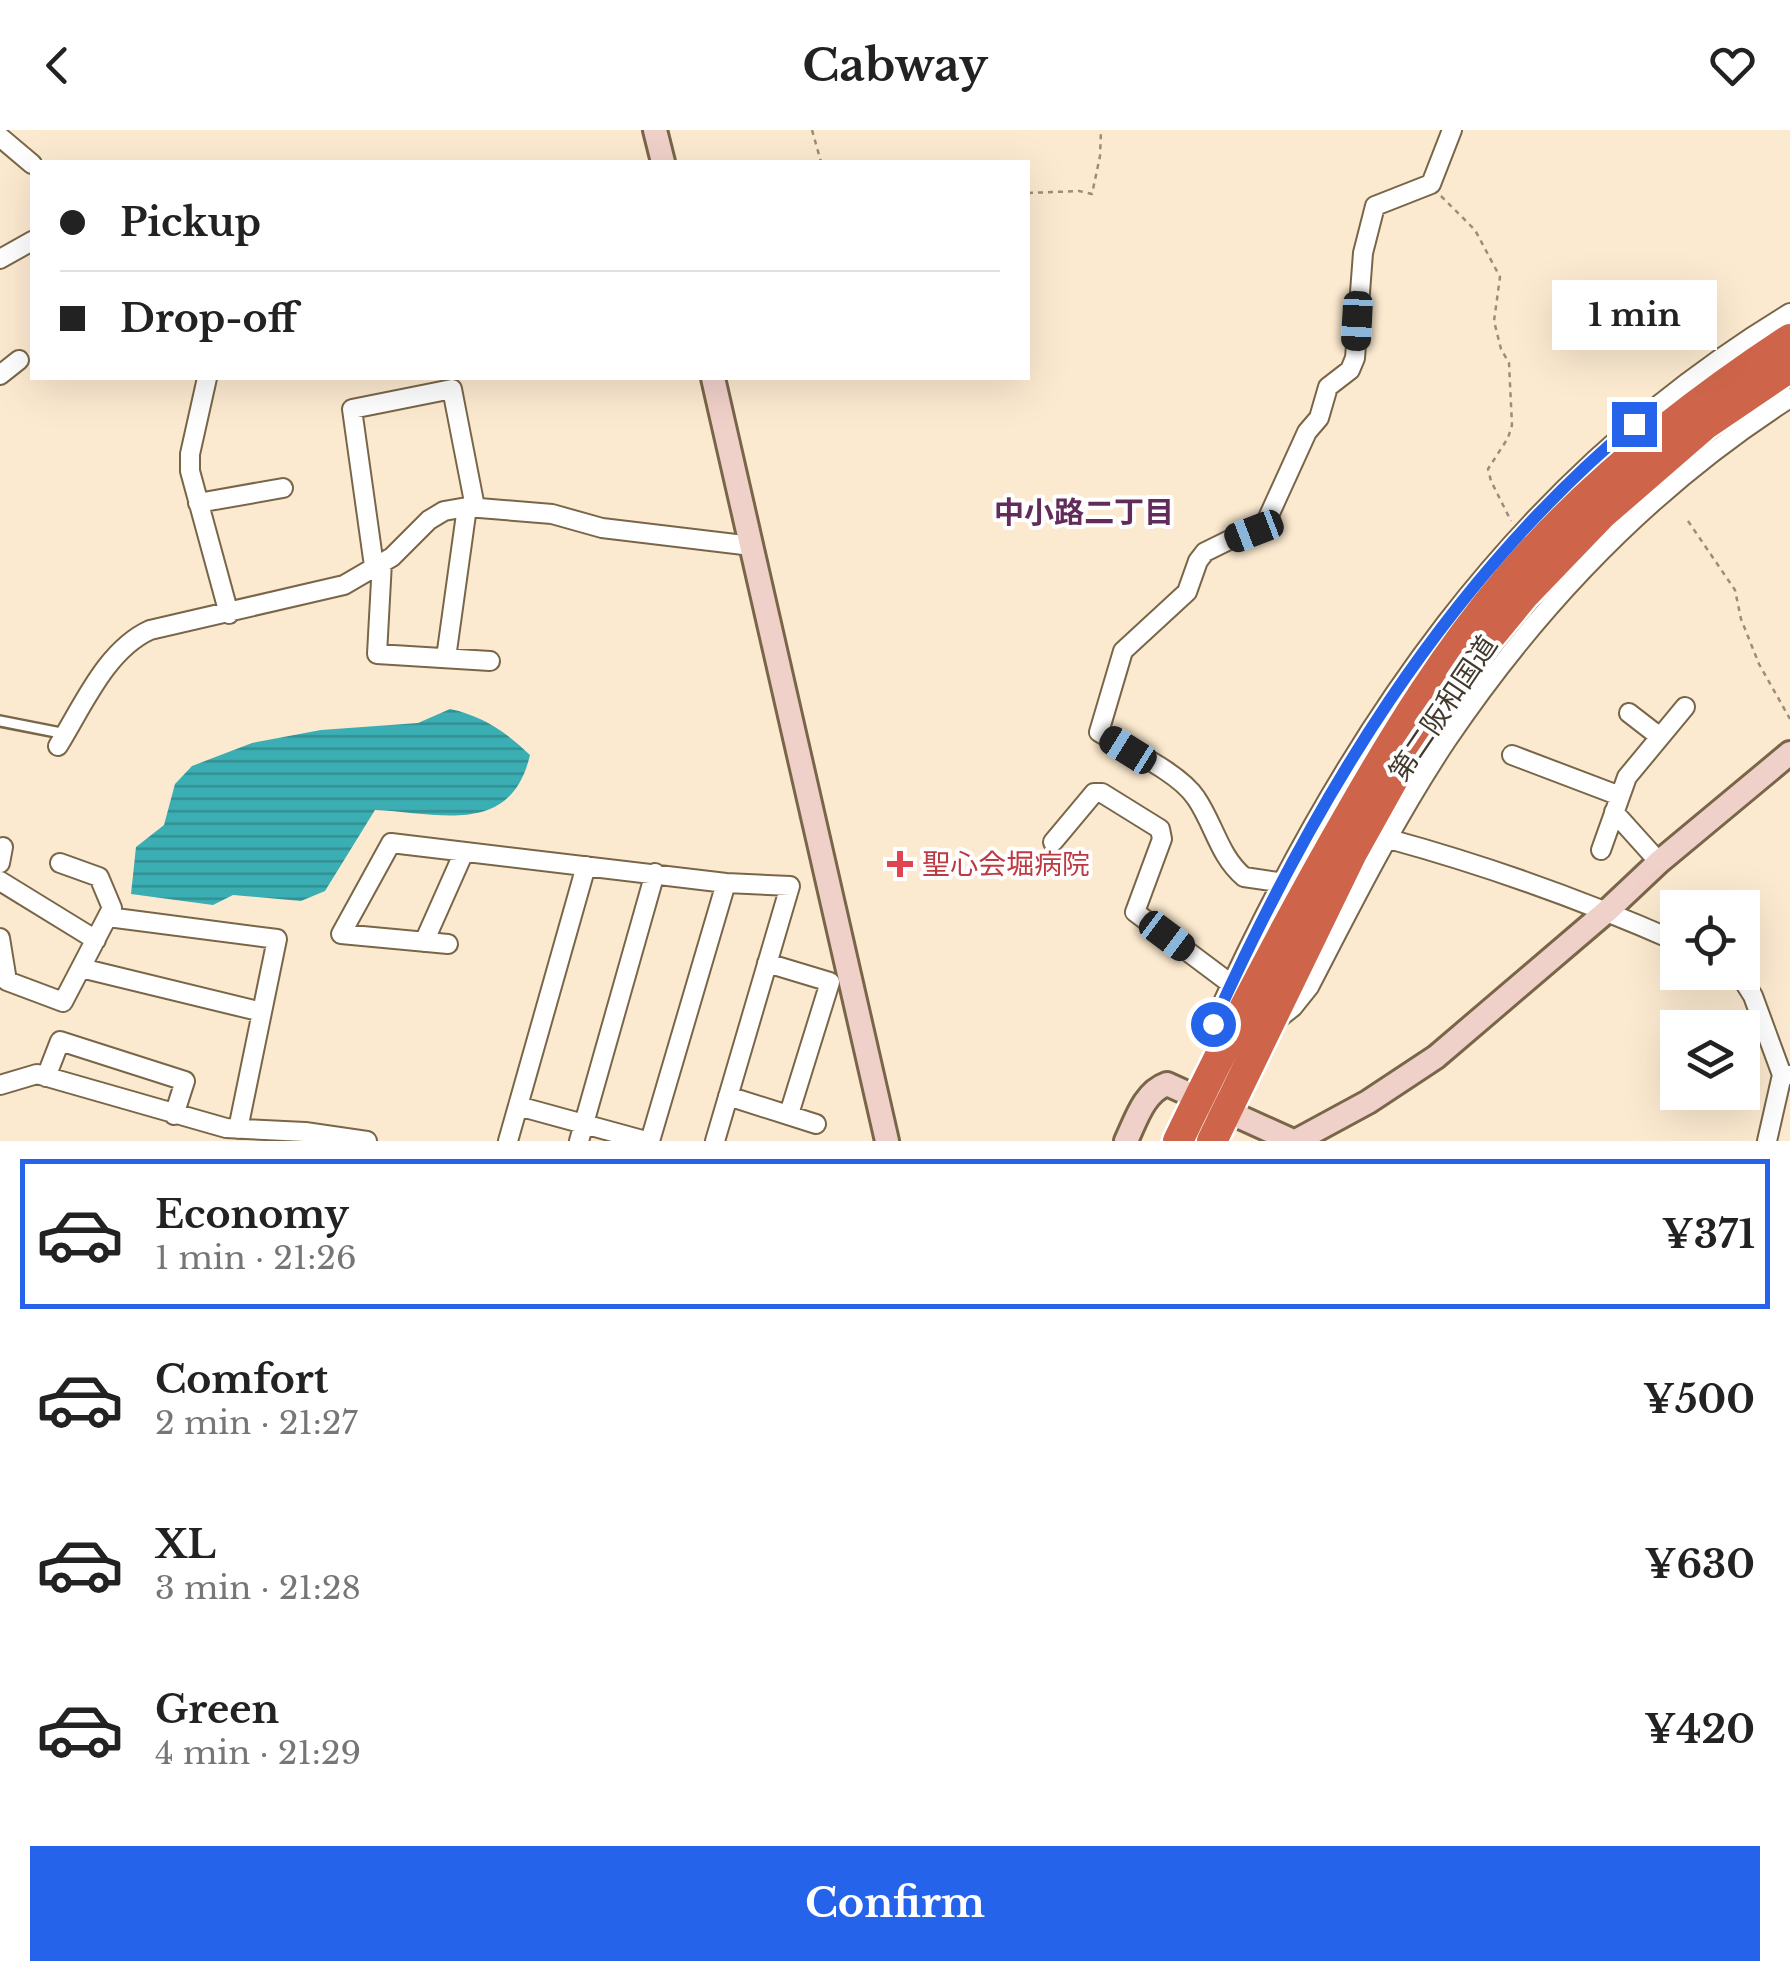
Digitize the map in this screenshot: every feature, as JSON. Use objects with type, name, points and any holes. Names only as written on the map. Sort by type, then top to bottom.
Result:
[{"type":"highway","name":"第二阪和国道","points":[[1178,1141],[1312,878],[1401,726],[1452,649],[1510,577],[1585,498],[1678,420],[1790,339]]},
{"type":"highway","name":"第二阪和国道","points":[[1212,1141],[1344,869],[1400,767],[1482,645],[1601,515],[1706,424],[1790,367]]},
{"type":"street","points":[[655,130],[662,160]]},
{"type":"street","points":[[1284,883],[1244,877],[1225,856],[1196,798],[1184,784],[1100,732],[1123,651],[1187,592],[1205,552],[1266,522],[1306,432],[1319,418],[1328,387],[1350,370],[1355,358],[1363,252],[1375,206],[1431,184],[1452,130]]},
{"type":"street","points":[[0,137],[30,162]]},
{"type":"street","points":[[0,258],[30,241]]},
{"type":"street","points":[[1218,1061],[1213,1024],[1320,812],[1383,709],[1462,598],[1612,443],[1680,386],[1790,313]]},
{"type":"street","points":[[0,375],[19,360]]},
{"type":"street","points":[[207,380],[190,454],[190,472],[228,614]]},
{"type":"street","points":[[713,380],[887,1141]]},
{"type":"street","points":[[446,658],[471,507],[452,389],[352,408],[378,564],[377,654],[490,661]]},
{"type":"street","points":[[1265,1029],[1294,1007],[1308,986],[1444,744],[1518,641],[1608,541],[1655,499],[1705,456],[1790,398]]},
{"type":"street","points":[[198,503],[283,488]]},
{"type":"street","points":[[62,740],[115,655],[132,638],[150,630],[344,585],[408,544],[428,520],[444,511],[471,507],[552,514],[602,528],[752,546]]},
{"type":"street","points":[[1600,850],[1627,777],[1685,707]]},
{"type":"street","points":[[1629,712],[1660,737]]},
{"type":"street","points":[[1126,1141],[1149,1096],[1167,1084],[1294,1141],[1368,1102],[1436,1056],[1790,753]]},
{"type":"street","points":[[1512,755],[1617,804],[1659,862]]},
{"type":"street","points":[[1052,842],[1094,794],[1102,793],[1160,829],[1162,839],[1136,912],[1231,984]]},
{"type":"street","points":[[1388,839],[1477,863],[1660,934]]},
{"type":"street","points":[[448,944],[341,934],[391,843],[726,883],[790,886],[715,1141]]},
{"type":"street","points":[[424,942],[464,852]]},
{"type":"street","points":[[0,938],[8,981],[64,1002],[112,908],[99,876],[60,863]]},
{"type":"street","points":[[508,1141],[586,866]]},
{"type":"street","points":[[582,1132],[654,874]]},
{"type":"street","points":[[0,881],[96,940]]},
{"type":"street","points":[[518,1106],[582,1132],[648,1141],[726,883]]},
{"type":"street","points":[[108,917],[277,940],[238,1129]]},
{"type":"street","points":[[767,963],[830,982],[789,1114]]},
{"type":"street","points":[[81,968],[262,1012]]},
{"type":"street","points":[[1748,990],[1786,1075],[1766,1141]]},
{"type":"street","points":[[46,1077],[60,1041],[185,1081],[174,1116]]},
{"type":"street","points":[[0,1085],[38,1074],[174,1116],[238,1129],[367,1141]]},
{"type":"street","points":[[728,1096],[816,1124]]},
{"type":"lane","points":[[0,721],[62,740]]},
{"type":"path","points":[[812,130],[820,160]]},
{"type":"path","points":[[1030,193],[1092,194],[1100,156],[1100,130]]},
{"type":"path","points":[[1431,184],[1474,230],[1500,276],[1494,321],[1509,363],[1512,424],[1508,438],[1488,469],[1490,481],[1518,536]]},
{"type":"path","points":[[1688,521],[1735,590],[1740,619],[1759,664],[1790,719]]},
{"type":"water","points":[[450,709],[493,726],[530,755],[521,781],[507,799],[489,809],[447,816],[375,810],[325,891],[301,901],[233,895],[213,905],[131,894],[136,847],[164,825],[175,784],[192,766],[252,743],[321,730],[418,723]]},
{"type":"place","name":"聖心会堀病院","points":[[900,864]]},
{"type":"district","name":"中小路二丁目","points":[[1084,513]]},
{"type":"route","points":[[1213,1024],[1320,812],[1422,652],[1462,598],[1518,536],[1561,490],[1634,424]]}]
